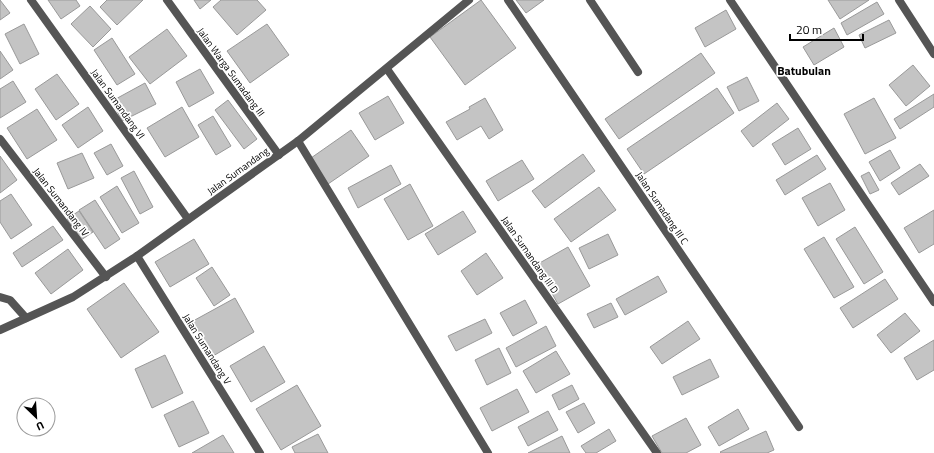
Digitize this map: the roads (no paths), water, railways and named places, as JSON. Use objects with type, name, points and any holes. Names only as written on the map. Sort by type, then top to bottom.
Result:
[{"type":"street","name":"Jalan Sumandang VI","points":[[31,0],[188,219]]},
{"type":"street","name":"Jalan Warga Sumadang III","points":[[167,0],[279,155]]},
{"type":"street","name":"Jalan Sumandang","points":[[0,330],[73,297],[137,256],[298,141],[469,0]]},
{"type":"street","name":"Jalan Sumadang III C","points":[[508,0],[799,427]]},
{"type":"street","points":[[590,0],[638,72]]},
{"type":"street","points":[[730,0],[934,302]]},
{"type":"street","points":[[899,0],[934,54]]},
{"type":"street","name":"Jalan Sumandang III D","points":[[387,69],[657,453]]},
{"type":"street","name":"Jalan Sumandang IV","points":[[0,139],[106,277]]},
{"type":"street","points":[[298,141],[488,453]]},
{"type":"street","name":"Jalan Sumandang V","points":[[137,256],[260,453]]},
{"type":"street","points":[[0,297],[10,300],[26,318]]},
{"type":"district","name":"Batubulan","points":[[804,70]]}]
